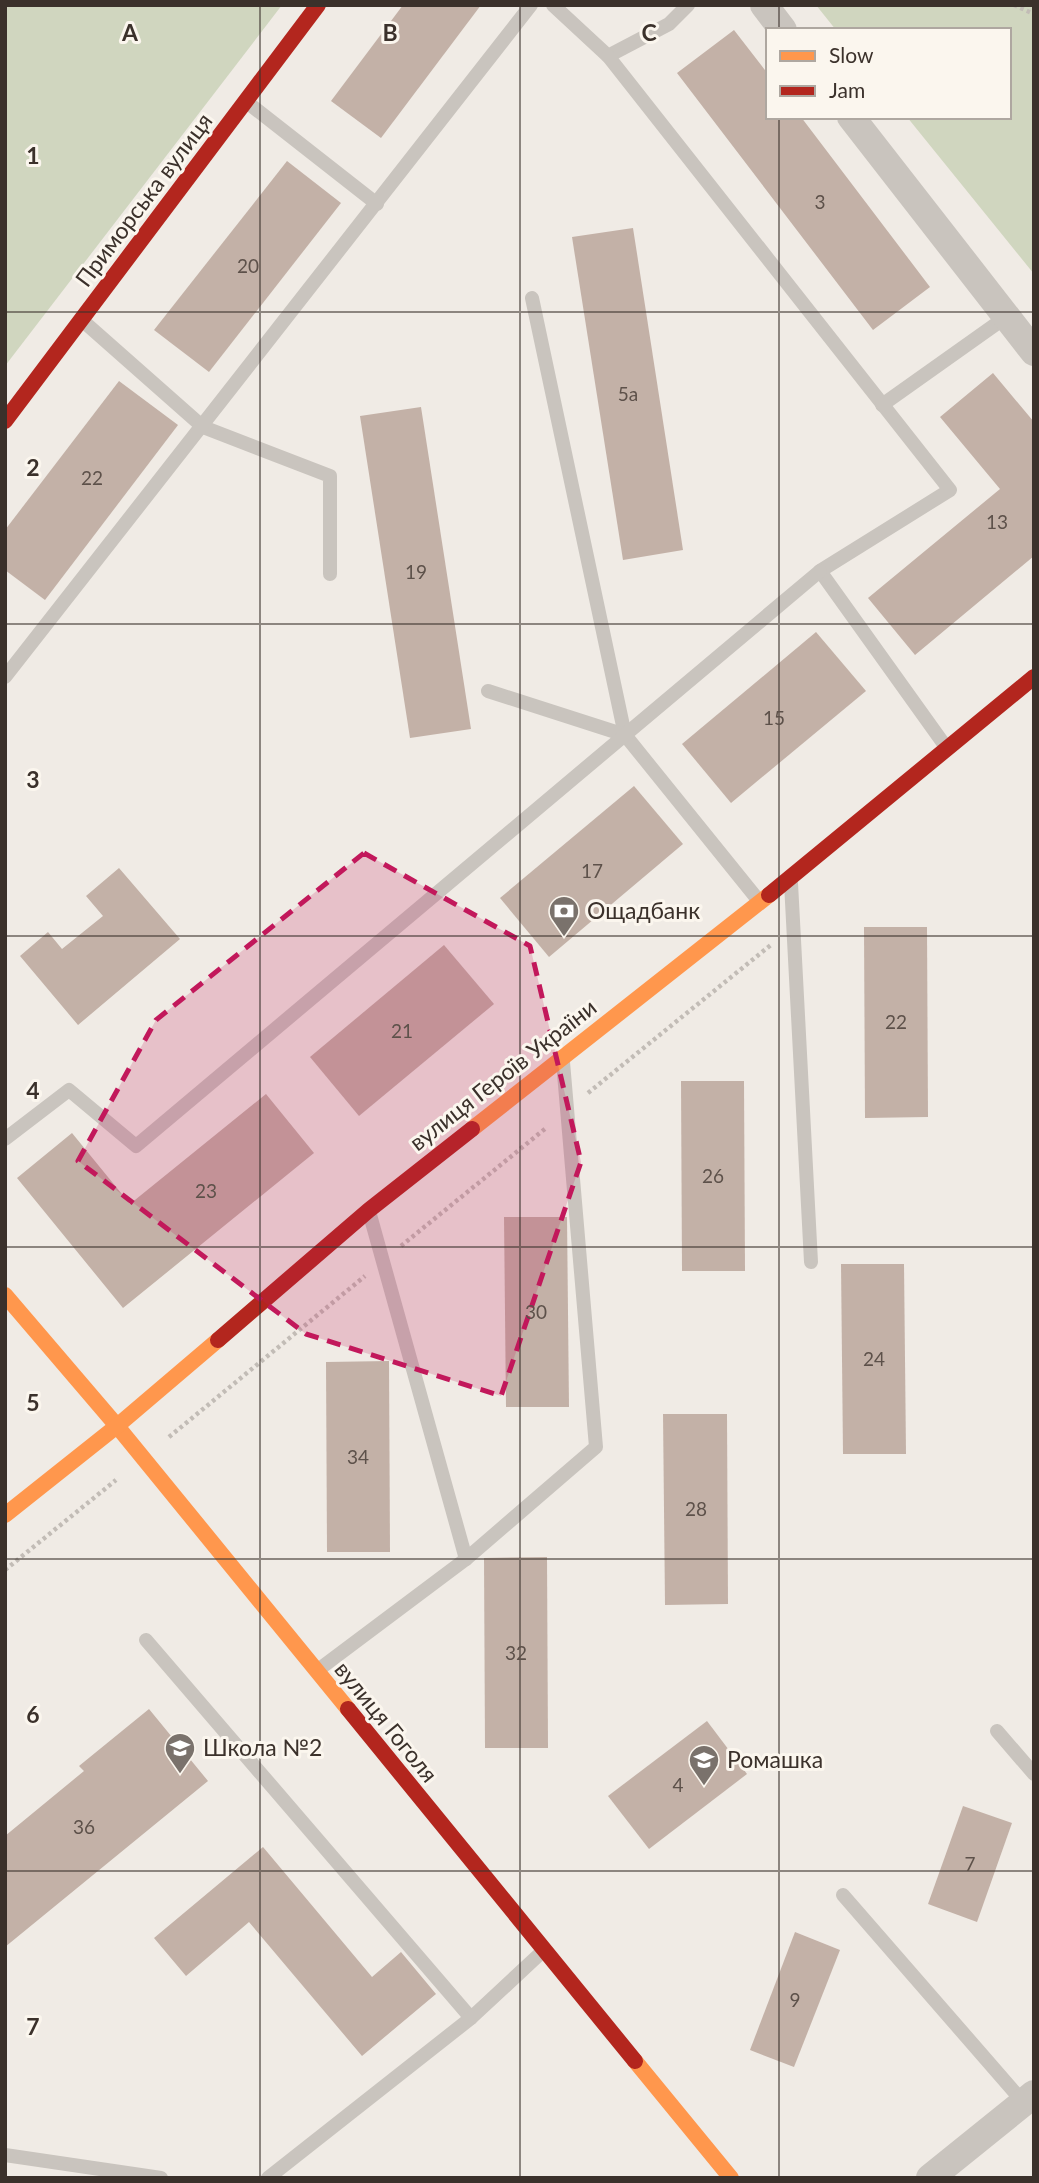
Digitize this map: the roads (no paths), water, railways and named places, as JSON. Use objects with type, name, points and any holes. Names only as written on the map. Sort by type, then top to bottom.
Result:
[{"type":"street","name":"Приморська вулиця","points":[[5,421],[318,5]]},
{"type":"street","points":[[764,5],[781,28]]},
{"type":"street","points":[[853,119],[1034,352]]},
{"type":"street","name":"вулиця Героїв України","points":[[5,1515],[117,1426],[369,1210],[791,878],[1034,677]]},
{"type":"street","name":"вулиця Гоголя","points":[[5,1296],[117,1426],[731,2178]]},
{"type":"street","points":[[930,2178],[1029,2098]]},
{"type":"lane","points":[[5,677],[531,5]]},
{"type":"lane","points":[[5,1139],[69,1090],[136,1146],[820,571],[950,490],[608,55],[553,5]]},
{"type":"lane","points":[[608,55],[669,24],[688,5]]},
{"type":"lane","points":[[246,103],[377,204]]},
{"type":"lane","points":[[532,298],[625,735],[760,902]]},
{"type":"lane","points":[[882,405],[1006,317]]},
{"type":"lane","points":[[81,320],[203,427],[330,476],[330,574]]},
{"type":"lane","points":[[820,571],[947,750]]},
{"type":"lane","points":[[488,691],[625,735]]},
{"type":"lane","points":[[791,878],[811,1262]]},
{"type":"lane","points":[[316,1672],[466,1559],[596,1447],[563,1057]]},
{"type":"lane","points":[[369,1210],[466,1559]]},
{"type":"lane","points":[[146,1640],[471,2018]]},
{"type":"lane","points":[[997,1731],[1034,1774]]},
{"type":"lane","points":[[843,1895],[1029,2098]]},
{"type":"lane","points":[[268,2178],[471,2018],[544,1950]]},
{"type":"lane","points":[[5,2155],[161,2178]]},
{"type":"place","name":"Ощадбанк","points":[[564,938]]},
{"type":"place","name":"Школа №2","points":[[180,1775]]},
{"type":"place","name":"Ромашка","points":[[704,1787]]}]
